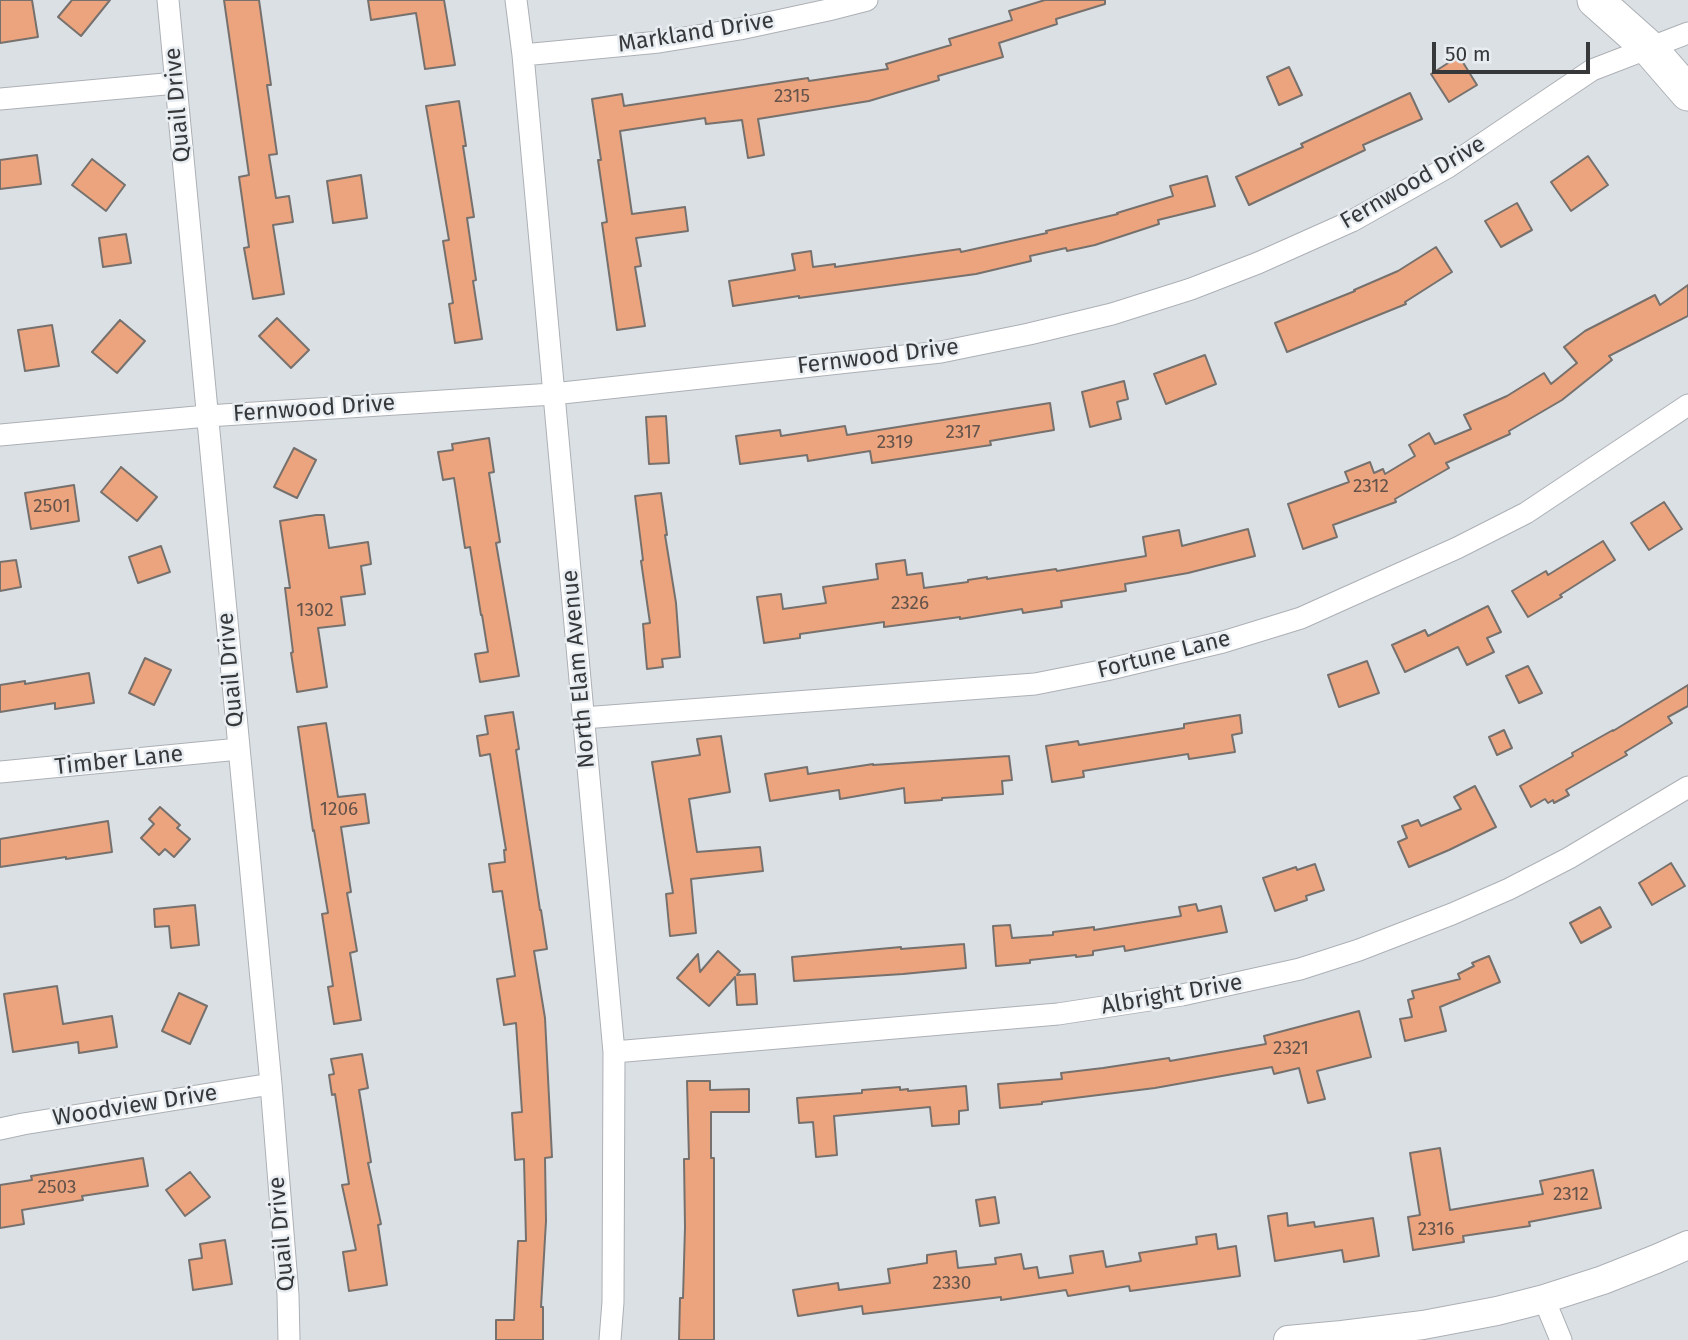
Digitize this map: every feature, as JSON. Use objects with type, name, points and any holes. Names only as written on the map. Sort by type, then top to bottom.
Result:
[{"type":"main road","points":[[1595,0],[1649,48],[1688,93]]},
{"type":"street","name":"Quail Drive","points":[[168,0],[271,1084],[289,1340]]},
{"type":"street","name":"North Elam Avenue","points":[[516,0],[614,1052],[610,1340]]},
{"type":"street","name":"Markland Drive","points":[[523,55],[659,42],[757,25],[867,0]]},
{"type":"street","name":"Fernwood Drive","points":[[0,435],[207,416],[553,394],[941,352],[1029,334],[1119,312],[1192,289],[1352,221],[1448,167],[1592,70],[1688,33]]},
{"type":"street","points":[[0,99],[176,83]]},
{"type":"street","name":"Fortune Lane","points":[[583,718],[1035,684],[1223,642],[1301,618],[1526,513],[1688,405]]},
{"type":"street","name":"Timber Lane","points":[[0,772],[239,749]]},
{"type":"street","name":"Albright Drive","points":[[614,1052],[1058,1014],[1182,995],[1300,969],[1359,950],[1509,889],[1569,858],[1688,787]]},
{"type":"street","name":"Woodview Drive","points":[[0,1129],[271,1084]]},
{"type":"street","points":[[1288,1340],[1423,1325],[1497,1311],[1603,1280],[1688,1245]]},
{"type":"street","points":[[1544,1299],[1561,1340]]},
{"type":"building","points":[[0,0],[32,0],[38,37],[0,43]]},
{"type":"building","points":[[72,0],[110,0],[81,36],[58,17]]},
{"type":"building","points":[[224,0],[259,0],[277,154],[269,155],[276,198],[289,196],[293,222],[273,225],[284,294],[253,299],[244,248],[249,247],[239,177],[249,175]]},
{"type":"building","points":[[368,0],[444,0],[455,65],[425,69],[416,13],[371,20]]},
{"type":"building","points":[[1045,0],[1105,0],[1105,4],[1056,19],[1057,24],[999,43],[1003,57],[938,76],[939,80],[869,101],[758,119],[764,155],[748,158],[742,120],[706,124],[705,118],[620,131],[632,214],[685,207],[688,231],[636,238],[641,266],[635,267],[645,326],[617,330],[602,223],[607,222],[592,99],[622,94],[624,106],[808,78],[809,81],[888,69],[886,64],[951,45],[949,39],[1012,20],[1009,11]]},
{"type":"building","points":[[1459,56],[1477,85],[1449,102],[1431,74]]},
{"type":"building","points":[[1289,67],[1302,95],[1279,105],[1267,77]]},
{"type":"building","points":[[1410,93],[1422,119],[1363,145],[1365,150],[1249,205],[1236,177],[1303,147],[1301,144]]},
{"type":"building","points":[[459,101],[474,217],[467,218],[482,339],[455,343],[449,304],[453,303],[443,241],[449,240],[426,106]]},
{"type":"building","points":[[37,155],[41,184],[0,189],[0,160]]},
{"type":"building","points":[[1588,156],[1608,185],[1571,211],[1551,182]]},
{"type":"building","points":[[92,159],[125,185],[106,211],[72,185]]},
{"type":"building","points":[[361,175],[367,218],[333,223],[327,181]]},
{"type":"building","points":[[1207,176],[1215,206],[1158,220],[1159,224],[1095,245],[1030,256],[1031,261],[976,274],[733,306],[729,281],[795,270],[792,254],[811,251],[813,267],[835,264],[835,267],[960,249],[961,252],[1118,214],[1173,196],[1170,186]]},
{"type":"building","points":[[1517,203],[1532,230],[1501,247],[1485,221]]},
{"type":"building","points":[[126,234],[131,263],[103,267],[99,238]]},
{"type":"building","points":[[1436,247],[1452,272],[1405,302],[1406,304],[1287,352],[1275,323],[1398,271]]},
{"type":"building","points":[[1688,285],[1688,316],[1609,356],[1612,360],[1562,400],[1509,431],[1510,434],[1446,463],[1449,468],[1395,499],[1396,502],[1333,525],[1337,537],[1303,549],[1288,504],[1349,482],[1345,472],[1370,462],[1374,473],[1383,469],[1385,474],[1415,456],[1409,445],[1429,433],[1435,444],[1471,429],[1464,415],[1507,396],[1544,373],[1551,384],[1577,363],[1564,347],[1585,331],[1655,295],[1660,305]]},
{"type":"building","points":[[277,318],[309,350],[291,368],[259,336]]},
{"type":"building","points":[[120,320],[145,341],[117,373],[92,352]]},
{"type":"building","points":[[52,325],[59,366],[25,371],[18,330]]},
{"type":"building","points":[[1205,355],[1216,384],[1166,404],[1154,374]]},
{"type":"building","points":[[1124,381],[1128,399],[1117,402],[1121,419],[1090,427],[1082,392]]},
{"type":"building","points":[[1050,403],[1054,430],[990,441],[991,445],[872,463],[870,451],[808,461],[807,455],[740,464],[736,436],[780,430],[781,436],[845,426],[847,435]]},
{"type":"building","points":[[666,416],[669,463],[649,464],[646,417]]},
{"type":"building","points":[[489,438],[494,472],[489,473],[500,542],[496,543],[519,676],[480,682],[475,654],[488,652],[470,547],[465,548],[454,478],[443,480],[438,452],[453,450],[452,444]]},
{"type":"building","points":[[294,448],[316,460],[297,498],[274,487]]},
{"type":"building","points":[[121,467],[157,497],[137,521],[101,492]]},
{"type":"building","points":[[74,485],[79,521],[31,529],[25,493]]},
{"type":"building","points":[[661,493],[676,603],[680,657],[662,659],[663,667],[647,669],[643,624],[650,623],[635,496]]},
{"type":"building","points":[[1664,502],[1682,529],[1649,550],[1631,523]]},
{"type":"building","points":[[324,515],[329,548],[368,542],[371,564],[361,566],[365,594],[341,597],[345,625],[318,628],[327,687],[297,692],[285,588],[290,588],[280,521]]},
{"type":"building","points":[[1248,529],[1255,556],[1188,573],[1125,584],[1126,591],[1061,601],[1062,607],[1023,613],[1022,609],[884,627],[884,622],[800,634],[800,638],[764,643],[757,597],[781,594],[783,609],[826,603],[823,587],[878,579],[876,564],[905,560],[907,575],[922,573],[924,588],[987,577],[1057,571],[1146,556],[1143,537],[1179,530],[1182,546]]},
{"type":"building","points":[[1603,541],[1615,560],[1528,617],[1512,591],[1546,571],[1548,575]]},
{"type":"building","points":[[161,546],[170,572],[138,583],[129,557]]},
{"type":"building","points":[[16,560],[21,587],[0,591],[0,562]]},
{"type":"building","points":[[1488,606],[1501,632],[1487,638],[1494,652],[1467,665],[1458,647],[1405,672],[1392,645],[1425,630],[1428,636]]},
{"type":"building","points":[[145,658],[171,670],[154,705],[129,693]]},
{"type":"building","points":[[1367,661],[1379,693],[1339,707],[1328,675]]},
{"type":"building","points":[[1528,666],[1542,693],[1519,703],[1506,676]]},
{"type":"building","points":[[89,673],[94,703],[55,709],[55,703],[0,712],[0,685],[25,681],[25,684]]},
{"type":"building","points":[[1688,685],[1688,706],[1668,717],[1672,723],[1625,752],[1627,755],[1566,790],[1569,795],[1554,803],[1553,800],[1548,803],[1545,799],[1531,807],[1520,786]]},
{"type":"building","points":[[513,712],[519,749],[516,750],[547,949],[534,951],[545,1018],[552,1157],[545,1158],[546,1221],[541,1307],[543,1340],[496,1340],[496,1320],[514,1320],[518,1241],[526,1241],[524,1159],[515,1160],[512,1113],[522,1112],[516,1023],[504,1025],[497,979],[515,976],[502,891],[493,892],[489,864],[505,862],[506,850],[490,754],[480,756],[477,736],[488,734],[485,716]]},
{"type":"building","points":[[1240,715],[1242,733],[1232,735],[1235,752],[1189,759],[1188,754],[1083,771],[1084,777],[1052,782],[1046,746],[1078,741],[1079,745],[1184,728],[1184,724]]},
{"type":"building","points":[[326,723],[338,797],[365,794],[369,823],[341,827],[351,892],[347,893],[357,951],[350,953],[361,1020],[334,1024],[328,987],[333,986],[322,914],[328,913],[298,727]]},
{"type":"building","points":[[1504,730],[1512,748],[1497,755],[1489,737]]},
{"type":"building","points":[[721,736],[730,792],[689,799],[697,852],[760,847],[763,871],[691,879],[696,933],[670,936],[666,894],[673,893],[652,762],[700,755],[697,739]]},
{"type":"building","points":[[1009,756],[1012,780],[1002,781],[1003,794],[905,803],[904,788],[840,799],[839,790],[770,801],[765,774],[807,767],[808,774],[873,764]]},
{"type":"building","points":[[1475,786],[1496,827],[1409,867],[1398,842],[1407,838],[1402,826],[1418,820],[1421,826],[1461,809],[1454,797]]},
{"type":"building","points":[[160,807],[180,825],[177,828],[190,839],[174,857],[165,849],[159,855],[141,838],[154,824],[149,819]]},
{"type":"building","points":[[108,821],[112,852],[0,867],[0,839]]},
{"type":"building","points":[[1671,863],[1685,886],[1652,905],[1639,883]]},
{"type":"building","points":[[1315,864],[1324,890],[1306,896],[1307,900],[1275,911],[1263,878]]},
{"type":"building","points":[[1196,904],[1198,911],[1221,906],[1227,932],[1125,951],[1124,946],[1093,951],[1093,955],[1030,960],[1030,963],[996,966],[993,926],[1010,925],[1012,938],[1053,935],[1053,932],[1094,927],[1094,930],[1181,916],[1179,907]]},
{"type":"building","points":[[195,905],[199,945],[171,948],[169,926],[155,927],[154,909]]},
{"type":"building","points":[[1600,907],[1611,927],[1581,943],[1570,923]]},
{"type":"building","points":[[964,944],[966,968],[794,981],[792,957]]},
{"type":"building","points":[[718,951],[740,971],[737,975],[755,974],[757,1004],[737,1005],[735,977],[709,1006],[677,978],[698,954],[700,972]]},
{"type":"building","points":[[1489,956],[1500,982],[1440,1007],[1446,1031],[1405,1041],[1400,1019],[1412,1017],[1408,1000],[1414,998],[1412,991],[1460,979],[1458,974],[1474,966],[1472,963]]},
{"type":"building","points":[[57,986],[63,1024],[112,1016],[117,1047],[79,1053],[78,1042],[13,1052],[4,994]]},
{"type":"building","points":[[179,993],[207,1006],[190,1044],[162,1031]]},
{"type":"building","points":[[1359,1011],[1371,1057],[1317,1071],[1325,1099],[1308,1103],[1299,1068],[1274,1074],[1272,1067],[1155,1088],[1000,1108],[998,1084],[1062,1079],[1061,1073],[1169,1058],[1170,1061],[1266,1044],[1264,1036]]},
{"type":"building","points":[[362,1054],[368,1088],[359,1090],[371,1162],[368,1163],[381,1224],[378,1225],[387,1285],[349,1291],[343,1252],[356,1250],[342,1185],[349,1184],[335,1094],[332,1095],[329,1075],[334,1074],[331,1059]]},
{"type":"building","points":[[687,1081],[710,1081],[710,1090],[749,1089],[749,1112],[711,1112],[711,1158],[714,1158],[714,1340],[679,1340],[685,1227],[684,1159],[689,1159]]},
{"type":"building","points":[[966,1086],[968,1110],[959,1111],[959,1124],[932,1126],[930,1107],[834,1116],[837,1155],[816,1157],[813,1122],[799,1123],[797,1098],[900,1087],[900,1090],[908,1091]]},
{"type":"building","points":[[1440,1148],[1450,1210],[1543,1194],[1540,1181],[1593,1170],[1601,1208],[1529,1222],[1530,1226],[1463,1236],[1464,1242],[1413,1250],[1408,1217],[1420,1215],[1410,1153]]},
{"type":"building","points":[[143,1158],[148,1186],[82,1196],[83,1200],[22,1210],[24,1224],[0,1228],[0,1185],[32,1180],[31,1176]]},
{"type":"building","points":[[190,1172],[210,1197],[185,1216],[166,1190]]},
{"type":"building","points":[[995,1197],[999,1223],[980,1226],[976,1200]]},
{"type":"building","points":[[1287,1213],[1288,1226],[1314,1222],[1315,1227],[1373,1218],[1379,1256],[1344,1262],[1342,1250],[1275,1261],[1268,1216]]},
{"type":"building","points":[[1216,1234],[1218,1249],[1236,1246],[1240,1276],[1130,1291],[1129,1286],[1068,1296],[1066,1290],[1001,1300],[1001,1297],[863,1314],[862,1306],[798,1316],[793,1290],[838,1283],[839,1290],[890,1283],[888,1269],[927,1263],[927,1255],[956,1251],[958,1268],[996,1264],[995,1258],[1021,1254],[1024,1269],[1037,1267],[1039,1278],[1073,1273],[1070,1256],[1103,1251],[1106,1267],[1141,1261],[1139,1253],[1197,1244],[1196,1237]]},
{"type":"building","points":[[225,1240],[232,1284],[193,1290],[189,1260],[202,1258],[200,1244]]}]
